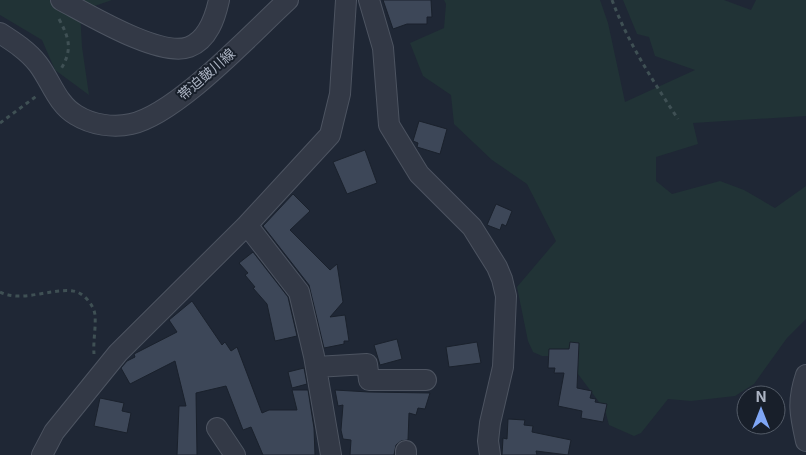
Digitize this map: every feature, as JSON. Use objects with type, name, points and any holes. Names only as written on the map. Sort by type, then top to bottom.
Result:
[{"type":"street","points":[[59,8],[146,43],[174,49],[189,47],[206,34],[219,0]]},
{"type":"street","name":"帯迫皷川線","points":[[0,34],[18,43],[38,64],[58,99],[76,115],[103,125],[132,124],[153,115],[189,92],[288,0]]},
{"type":"street","points":[[42,455],[54,432],[118,353],[173,296],[247,225],[330,136],[340,94],[346,0]]},
{"type":"street","points":[[369,0],[383,48],[389,125],[419,174],[445,197],[472,227],[497,266],[502,279],[506,296],[503,367],[490,423],[488,441],[490,455]]},
{"type":"street","points":[[247,225],[299,292],[316,367],[330,455]]},
{"type":"street","points":[[316,367],[367,364],[369,380],[426,380]]},
{"type":"street","points":[[806,375],[798,409],[806,441]]},
{"type":"street","points":[[217,428],[235,455]]},
{"type":"path","points":[[612,0],[621,24],[654,83],[678,119]]},
{"type":"path","points":[[0,123],[11,113],[51,86],[66,60],[69,39],[59,8]]},
{"type":"path","points":[[0,292],[6,295],[42,295],[73,291],[83,296],[90,303],[95,314],[94,352],[96,379]]},
{"type":"shaded area","points":[[0,0],[112,0],[80,11],[82,47],[89,95],[55,70],[42,40],[0,15]]},
{"type":"shaded area","points":[[444,0],[600,0],[608,23],[625,102],[695,70],[655,56],[649,37],[637,34],[623,0],[724,0],[751,10],[756,0],[806,0],[806,116],[693,123],[698,144],[656,157],[656,181],[672,194],[720,181],[744,190],[775,208],[806,186],[806,319],[787,338],[754,384],[736,385],[735,396],[691,401],[668,399],[641,433],[634,436],[609,425],[605,410],[569,362],[556,356],[542,356],[533,352],[528,341],[517,287],[556,241],[527,184],[492,160],[454,124],[451,95],[423,76],[410,43],[444,28],[446,4]]},
{"type":"building","points":[[383,0],[431,0],[432,17],[427,17],[427,24],[407,24],[393,29]]},
{"type":"building","points":[[419,121],[447,129],[440,154],[417,147],[418,143],[413,141]]},
{"type":"building","points":[[365,150],[377,183],[347,194],[333,162]]},
{"type":"building","points":[[293,194],[310,211],[290,230],[330,270],[337,264],[343,302],[330,317],[345,315],[349,341],[344,341],[344,344],[324,348],[309,285],[263,226]]},
{"type":"building","points":[[496,204],[512,211],[506,226],[502,224],[500,230],[487,225]]},
{"type":"building","points":[[253,252],[288,297],[297,336],[275,341],[267,304],[253,288],[255,287],[245,275],[248,273],[239,263]]},
{"type":"building","points":[[192,301],[222,345],[225,342],[231,351],[237,347],[262,413],[269,410],[297,410],[292,390],[308,390],[314,428],[315,455],[263,455],[251,427],[243,430],[226,386],[196,393],[197,455],[177,455],[179,406],[186,406],[175,361],[130,384],[121,368],[127,361],[135,357],[134,354],[177,332],[169,320]]},
{"type":"building","points":[[397,339],[402,359],[380,365],[374,345]]},
{"type":"building","points":[[477,342],[481,363],[449,367],[446,347]]},
{"type":"building","points":[[570,342],[579,343],[577,388],[592,391],[590,398],[596,399],[595,402],[607,404],[603,422],[581,418],[582,411],[558,406],[564,373],[554,373],[555,368],[548,368],[549,349],[569,349]]},
{"type":"building","points":[[304,368],[307,384],[292,388],[288,372]]},
{"type":"building","points":[[335,390],[430,393],[425,409],[418,408],[416,415],[409,413],[408,440],[401,441],[396,445],[394,455],[350,455],[351,440],[343,439],[341,430],[343,405],[338,406]]},
{"type":"building","points":[[100,398],[124,403],[122,411],[131,413],[127,433],[94,426]]},
{"type":"building","points":[[508,419],[525,420],[524,425],[533,426],[532,432],[571,440],[568,455],[536,451],[537,455],[502,455],[503,438],[507,439]]}]
